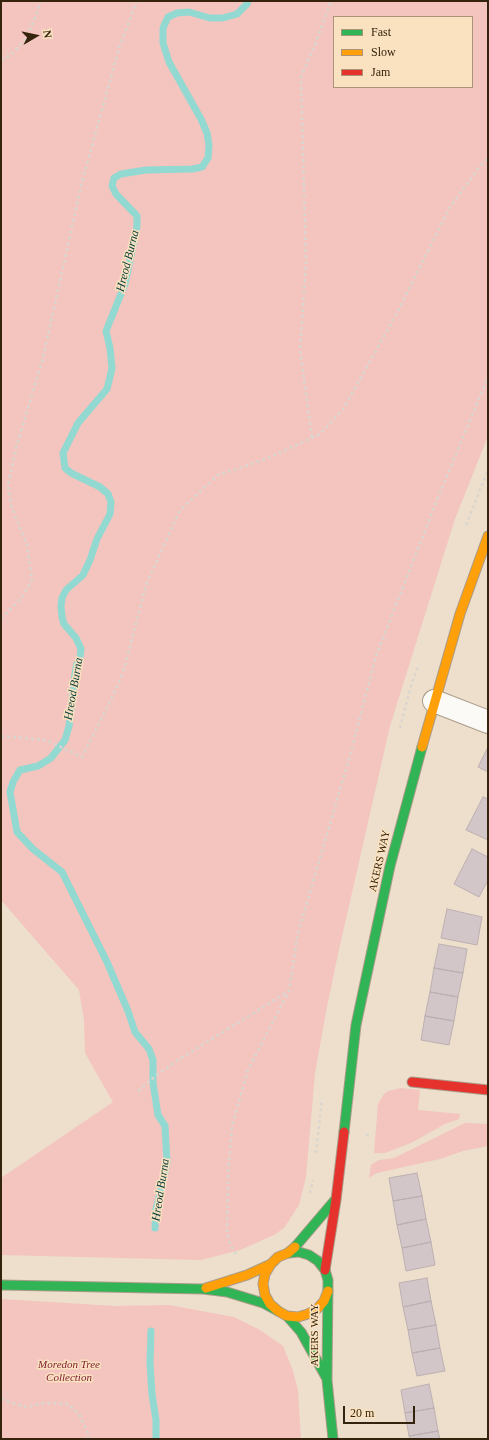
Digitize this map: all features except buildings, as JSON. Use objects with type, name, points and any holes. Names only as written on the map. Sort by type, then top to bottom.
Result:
[{"type":"main road","name":"AKERS WAY","points":[[333,1439],[328,1380],[328,1280],[325,1270],[336,1200],[356,1025],[390,866],[434,701],[460,614],[488,536]]},
{"type":"main road","points":[[412,1082],[488,1090]]},
{"type":"main road","points":[[288,1253],[308,1234],[336,1200]]},
{"type":"main road","points":[[203,1289],[227,1280],[247,1275],[271,1264],[278,1257],[288,1253],[299,1252],[309,1255],[318,1261],[325,1270]]},
{"type":"main road","name":"AKERS WAY","points":[[271,1264],[265,1274],[263,1284],[265,1295],[270,1304],[287,1316],[301,1332],[328,1380]]},
{"type":"main road","points":[[1,1285],[203,1289],[227,1292],[263,1303],[278,1311]]},
{"type":"main road","name":"AKERS WAY","points":[[287,1316],[298,1317],[317,1309],[324,1301],[328,1291]]},
{"type":"street","points":[[434,701],[488,722]]},
{"type":"path","points":[[1,60],[11,55],[26,38],[41,1]]},
{"type":"path","points":[[1,619],[22,597],[32,580],[27,545],[12,508],[8,485],[15,451],[42,362],[82,182],[119,48],[137,1]]},
{"type":"path","points":[[312,437],[300,350],[306,264],[301,77],[331,1]]},
{"type":"path","points":[[1,736],[46,740],[82,757],[111,700],[124,670],[146,585],[180,510],[218,475],[266,459],[320,434],[344,408],[398,311],[450,206],[480,166],[488,158]]},
{"type":"path","points":[[238,1257],[230,1244],[227,1234],[228,1176],[232,1126],[248,1070],[289,991],[298,933],[351,752],[376,656],[437,500],[488,377]]},
{"type":"path","points":[[138,1091],[158,1074],[289,991]]},
{"type":"path","points":[[1,1399],[6,1402],[26,1407],[45,1403],[68,1404],[79,1414],[88,1433],[88,1439]]},
{"type":"green space","points":[[1,1],[488,1],[488,436],[455,519],[390,726],[326,1012],[315,1073],[306,1177],[299,1205],[284,1228],[274,1235],[240,1250],[201,1260],[1,1255],[1,1178],[113,1102],[85,1053],[84,1020],[79,990],[1,900]]},
{"type":"green space","points":[[401,1088],[420,1090],[418,1110],[460,1114],[459,1119],[445,1124],[413,1142],[398,1148],[385,1153],[374,1153],[378,1104],[384,1094],[388,1091]]},
{"type":"green space","points":[[465,1123],[488,1124],[488,1146],[463,1151],[440,1159],[377,1173],[369,1178],[371,1165],[379,1160],[394,1158]]},
{"type":"green space","name":"Moredon Tree Collection","points":[[1,1299],[115,1306],[169,1305],[234,1317],[260,1330],[283,1346],[292,1368],[298,1390],[301,1439],[1,1439]]},
{"type":"waterway","name":"Hreod Burna","points":[[155,1228],[156,1209],[167,1162],[165,1126],[158,1115],[153,1083],[153,1060],[149,1049],[135,1032],[128,1011],[107,962],[62,872],[33,849],[17,832],[10,792],[13,782],[20,770],[38,766],[51,758],[65,740],[69,726],[75,674],[81,649],[76,638],[64,624],[61,606],[62,598],[66,590],[83,575],[97,539],[110,514],[111,502],[108,494],[100,487],[71,473],[65,468],[63,453],[78,423],[107,389],[112,368],[110,348],[106,331],[125,284],[137,226],[137,216],[116,194],[112,186],[114,178],[121,174],[146,170],[192,169],[202,167],[208,158],[209,145],[207,133],[201,119],[169,62],[163,43],[163,28],[168,17],[177,13],[189,12],[210,18],[223,18],[237,14],[248,1]]},
{"type":"waterway","name":"Hreod Burna","points":[[151,1331],[150,1363],[152,1394],[156,1420],[156,1439]]},
{"type":"traffic: fast","points":[[344,1132],[356,1025],[390,866],[422,747]]},
{"type":"traffic: fast","points":[[295,1247],[335,1200]]},
{"type":"traffic: fast","points":[[288,1253],[299,1252],[309,1255],[318,1261],[325,1270],[328,1280],[327,1380],[333,1439]]},
{"type":"traffic: fast","points":[[1,1285],[203,1289],[227,1292],[263,1303],[278,1311]]},
{"type":"traffic: fast","points":[[287,1316],[301,1332],[326,1377]]},
{"type":"traffic: slow","points":[[422,747],[460,614],[488,536]]},
{"type":"traffic: slow","points":[[295,1247],[288,1253],[278,1257],[271,1264],[265,1274],[263,1284],[265,1295],[270,1304],[287,1316],[298,1317],[317,1309],[324,1301],[328,1291]]},
{"type":"traffic: slow","points":[[206,1288],[247,1275],[271,1264]]},
{"type":"traffic: jam","points":[[412,1082],[488,1090]]},
{"type":"traffic: jam","points":[[325,1270],[336,1200],[344,1132]]}]
